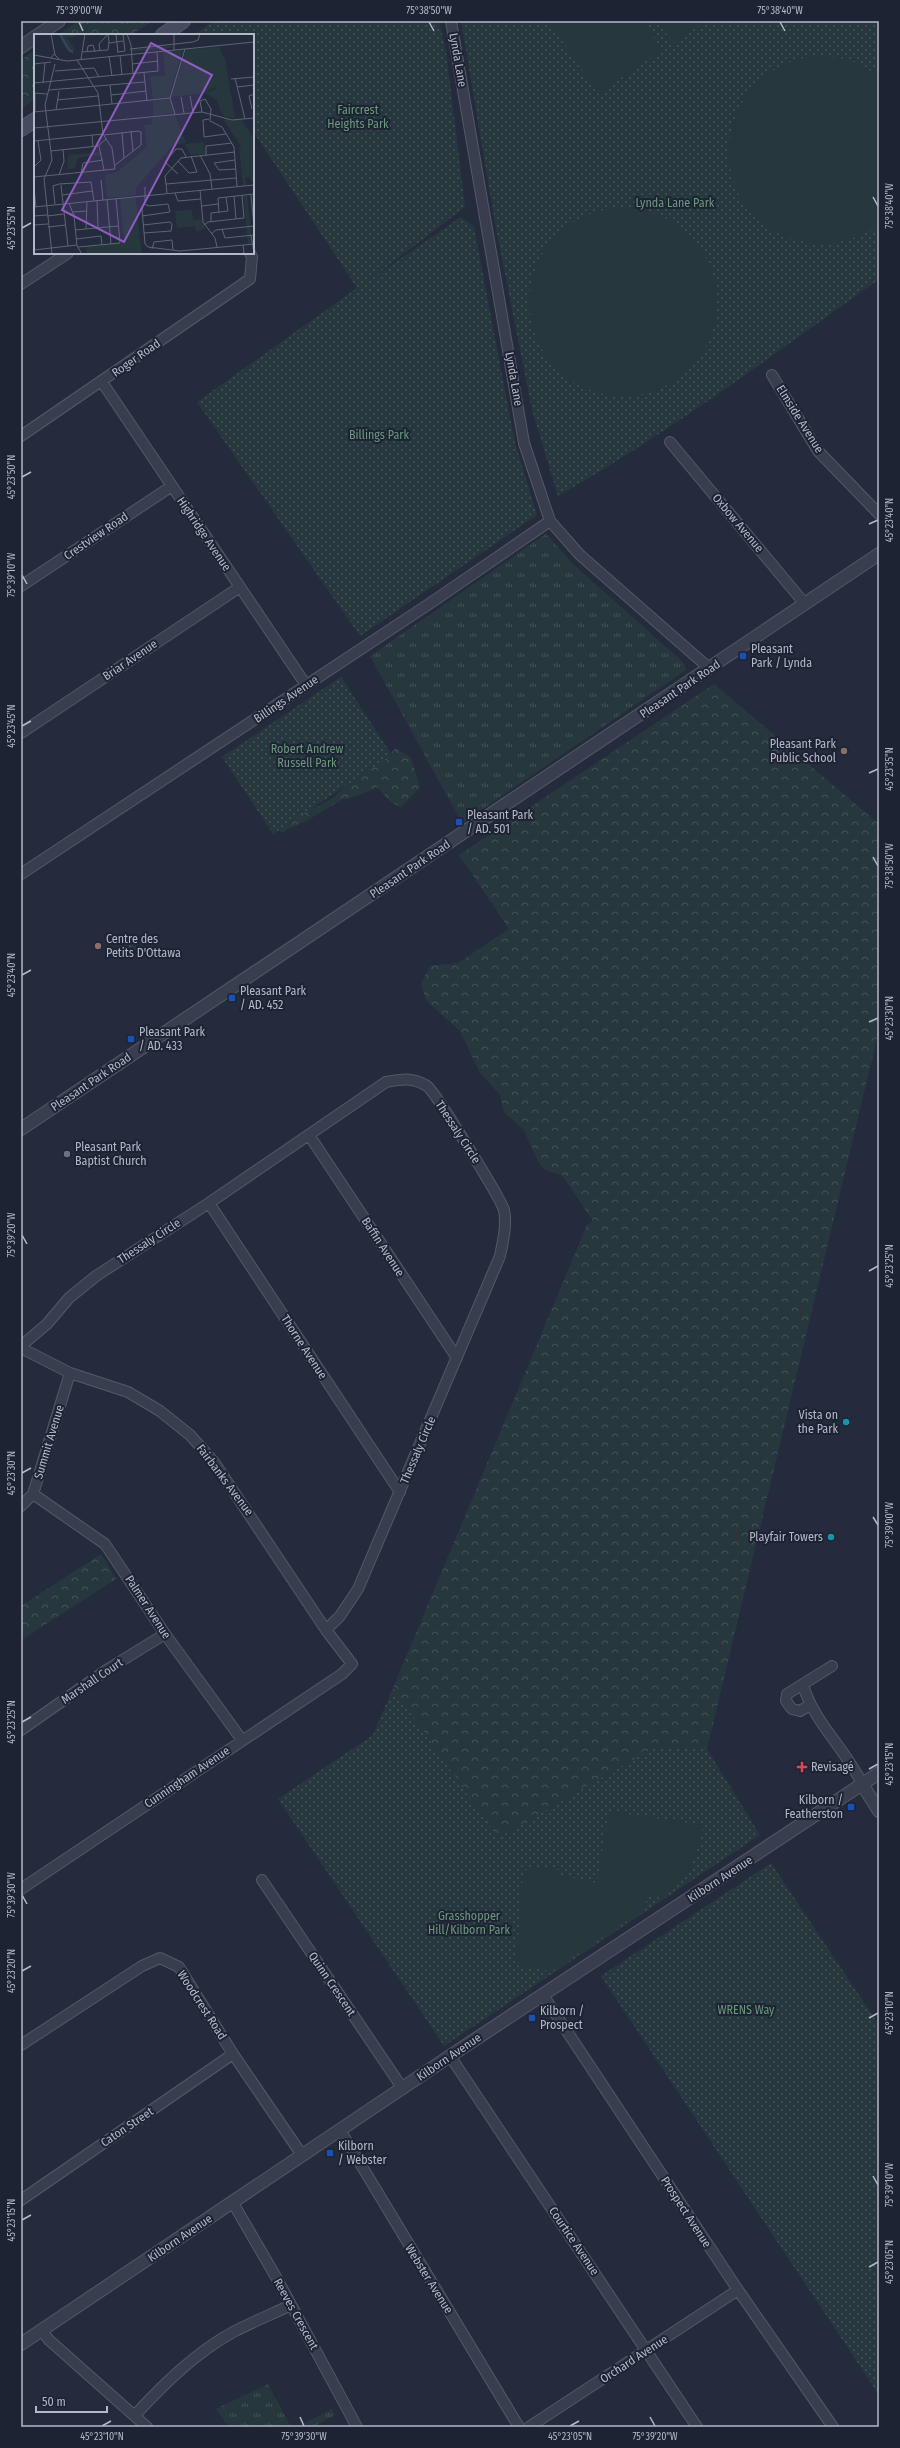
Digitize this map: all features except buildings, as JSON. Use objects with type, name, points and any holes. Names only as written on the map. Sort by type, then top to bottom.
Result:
[{"type":"main road","points":[[164,34],[183,21]]},
{"type":"main road","points":[[21,129],[34,121]]},
{"type":"street","points":[[40,34],[59,21]]},
{"type":"street","name":"Lynda Lane","points":[[451,21],[524,442],[550,521],[580,555],[709,668]]},
{"type":"street","points":[[21,47],[34,38]]},
{"type":"street","points":[[21,284],[66,254]]},
{"type":"street","name":"Roger Road","points":[[21,436],[102,382],[250,279],[252,257],[250,254]]},
{"type":"street","name":"Elmside Avenue","points":[[772,375],[818,451],[879,514]]},
{"type":"street","name":"Highridge Avenue","points":[[102,382],[306,685]]},
{"type":"street","name":"Oxbow Avenue","points":[[670,442],[805,604]]},
{"type":"street","name":"Crestview Road","points":[[21,586],[172,486]]},
{"type":"street","name":"Billings Avenue","points":[[21,874],[550,521]]},
{"type":"street","name":"Pleasant Park Road","points":[[21,1129],[879,554]]},
{"type":"street","name":"Briar Avenue","points":[[21,733],[240,587]]},
{"type":"street","name":"Thessaly Circle","points":[[21,1347],[47,1324],[69,1298],[96,1276],[209,1203],[386,1082],[408,1077],[428,1086],[494,1188],[504,1210],[505,1234],[500,1256],[358,1589],[340,1616],[326,1630]]},
{"type":"street","name":"Baffin Avenue","points":[[309,1135],[457,1358]]},
{"type":"street","name":"Thorne Avenue","points":[[209,1203],[400,1492]]},
{"type":"street","name":"Fairbanks Avenue","points":[[21,1347],[70,1373],[128,1392],[160,1411],[190,1435],[214,1462],[326,1630],[352,1664]]},
{"type":"street","name":"Summit Avenue","points":[[21,1506],[33,1494],[70,1373]]},
{"type":"street","name":"Palmer Avenue","points":[[33,1494],[105,1544],[165,1634],[242,1740]]},
{"type":"street","name":"Marshall Court","points":[[21,1730],[108,1669],[165,1634]]},
{"type":"street","name":"Cunningham Avenue","points":[[21,1889],[342,1674],[352,1664]]},
{"type":"street","points":[[810,1705],[796,1711],[789,1706],[786,1701],[787,1694],[791,1690],[803,1685],[832,1666]]},
{"type":"street","points":[[803,1685],[810,1705],[854,1768],[879,1812]]},
{"type":"street","name":"Kilborn Avenue","points":[[21,2344],[403,2089],[450,2056],[879,1773]]},
{"type":"street","name":"Quinn Crescent","points":[[262,1880],[403,2089]]},
{"type":"street","name":"Woodcrest Road","points":[[21,2045],[135,1970],[160,1958],[179,1967],[233,2054],[302,2155]]},
{"type":"street","name":"Prospect Avenue","points":[[543,1995],[738,2290],[833,2427]]},
{"type":"street","name":"Caton Street","points":[[21,2200],[233,2054]]},
{"type":"street","name":"Courtice Avenue","points":[[450,2056],[697,2427]]},
{"type":"street","name":"Webster Avenue","points":[[340,2130],[519,2427]]},
{"type":"street","name":"Reeves Crescent","points":[[233,2203],[357,2427]]},
{"type":"street","name":"Orchard Avenue","points":[[529,2427],[738,2290]]},
{"type":"street","points":[[135,2415],[163,2385],[198,2356],[235,2332],[291,2306]]},
{"type":"street","points":[[42,2331],[49,2340],[147,2427]]},
{"type":"green space","points":[[79,21],[152,21],[132,34],[60,34]]},
{"type":"green space","name":"Billings Park","points":[[214,21],[439,21],[446,51],[465,207],[368,281],[461,217],[474,227],[515,443],[537,515],[360,636],[197,402],[357,288],[254,133],[254,34],[194,34]]},
{"type":"green space","name":"Lynda Lane Park","points":[[461,21],[879,21],[879,279],[721,392],[641,446],[558,496],[532,410],[495,223]]},
{"type":"green space","points":[[549,21],[643,21],[662,50],[598,94]]},
{"type":"green space","points":[[658,21],[706,21],[673,43]]},
{"type":"green space","points":[[34,51],[34,100],[21,109],[21,60]]},
{"type":"green space","points":[[813,56],[848,59],[879,75],[879,224],[864,234],[839,242],[813,243],[777,233],[751,212],[735,184],[729,153],[734,121],[749,92],[776,69]]},
{"type":"green space","points":[[623,208],[641,210],[659,215],[683,229],[696,242],[710,266],[715,284],[717,302],[715,320],[710,338],[696,362],[683,375],[659,389],[641,394],[623,396],[605,394],[587,389],[563,375],[550,362],[536,338],[531,320],[529,302],[531,284],[536,266],[550,242],[563,229],[587,215],[605,210]]},
{"type":"green space","points":[[546,534],[574,565],[684,663],[686,670],[462,823],[370,656]]},
{"type":"green space","name":"Robert Andrew Russell Park","points":[[341,677],[392,755],[273,834],[222,757]]},
{"type":"green space","points":[[714,684],[879,824],[879,1030],[707,1749],[653,1748],[498,1838],[393,1688],[587,1225],[593,1221],[562,1175],[547,1171],[540,1165],[524,1130],[504,1112],[500,1095],[479,1071],[460,1031],[426,1000],[421,983],[430,966],[458,963],[509,929],[459,855]]},
{"type":"green space","points":[[396,748],[411,758],[420,787],[401,807],[392,803],[377,787],[360,795],[341,800],[308,820],[282,832],[274,828],[291,812],[314,808],[335,797],[365,763],[387,757]]},
{"type":"green space","points":[[131,938],[138,949],[130,954],[120,954],[116,948]]},
{"type":"green space","points":[[101,1554],[116,1579],[21,1640],[21,1606]]},
{"type":"green space","name":"Grasshopper Hill/Kilborn Park","points":[[393,1688],[498,1838],[653,1748],[707,1749],[760,1835],[444,2046],[278,1799],[373,1735]]},
{"type":"green space","points":[[613,1812],[703,1825],[698,1848],[691,1867],[671,1891],[661,1898],[647,1894],[645,1909],[552,1971],[515,1965],[522,1900],[518,1899],[525,1871],[531,1866],[559,1870],[559,1875],[597,1883],[608,1815]]},
{"type":"green space","name":"WRENS Way","points":[[771,1863],[879,2025],[879,2395],[601,1976]]},
{"type":"green space","points":[[268,2384],[291,2427],[229,2427],[216,2409]]},
{"type":"green space","points":[[332,2409],[335,2415],[313,2427],[297,2427]]},
{"type":"place","name":"Pleasant Park / Lynda","points":[[743,656]]},
{"type":"place","name":"Pleasant Park Public School","points":[[844,751]]},
{"type":"place","name":"Pleasant Park / AD. 501","points":[[459,822]]},
{"type":"place","name":"Centre des Petits D'Ottawa","points":[[98,946]]},
{"type":"place","name":"Pleasant Park / AD. 452","points":[[232,998]]},
{"type":"place","name":"Pleasant Park / AD. 433","points":[[131,1039]]},
{"type":"place","name":"Pleasant Park Baptist Church","points":[[67,1154]]},
{"type":"place","name":"Vista on the Park","points":[[846,1422]]},
{"type":"place","name":"Playfair Towers","points":[[831,1537]]},
{"type":"place","name":"Revisagé","points":[[802,1767]]},
{"type":"place","name":"Kilborn / Featherston","points":[[851,1807]]},
{"type":"place","name":"Kilborn / Prospect","points":[[532,2018]]},
{"type":"place","name":"Kilborn / Webster","points":[[330,2153]]},
{"type":"park label","name":"Faircrest Heights Park","points":[[358,117]]}]
